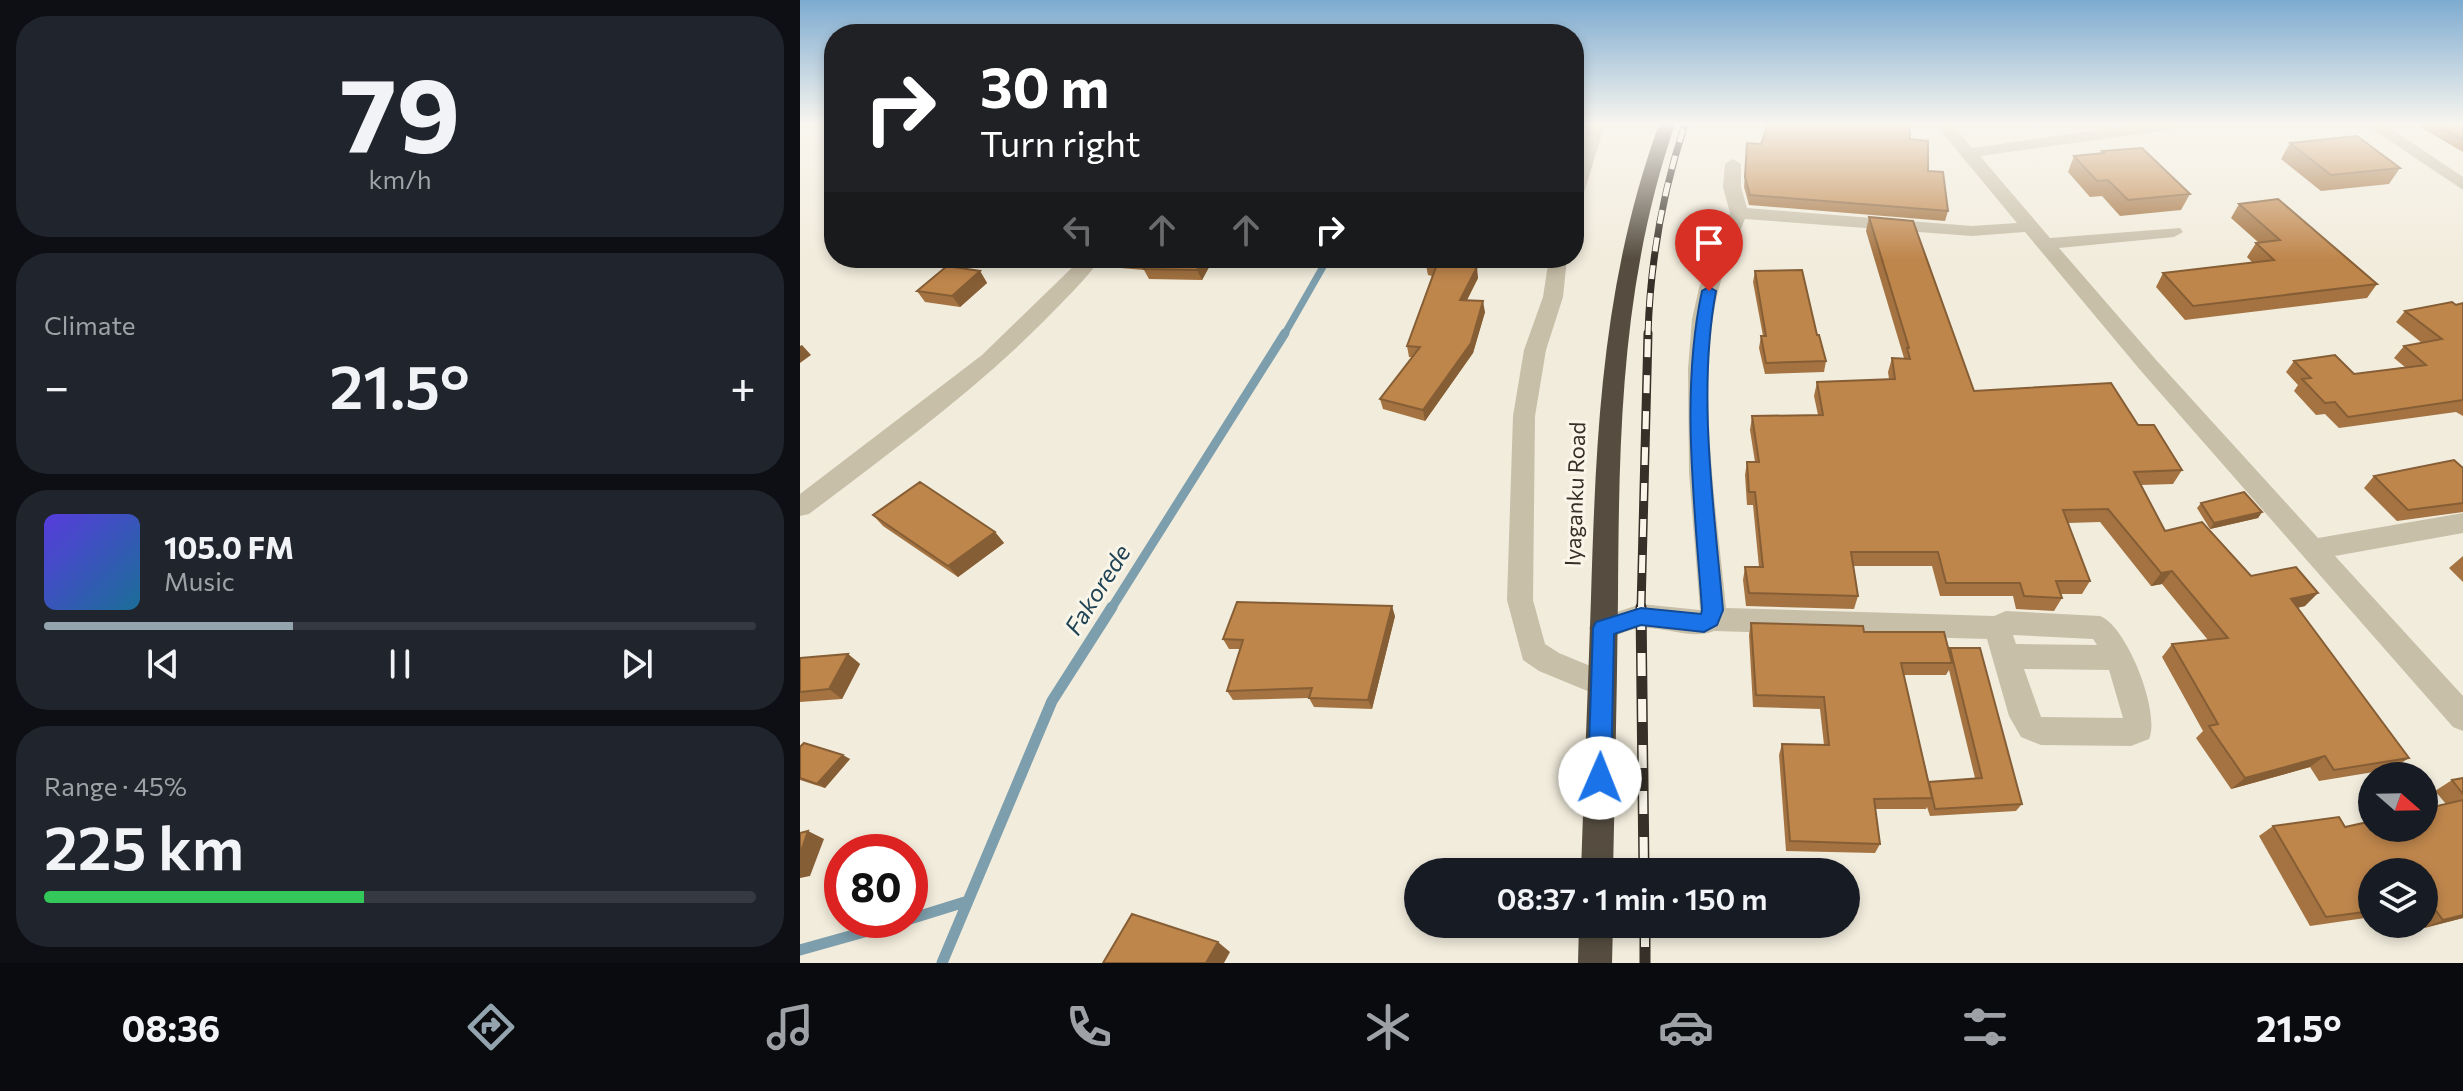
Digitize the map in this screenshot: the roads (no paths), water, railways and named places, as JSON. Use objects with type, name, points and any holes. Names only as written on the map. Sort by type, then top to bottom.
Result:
[{"type":"highway","name":"Iyaganku Road","points":[[1597,858],[1610,387],[1628,259],[1652,169]]},
{"type":"highway","points":[[1595,963],[1596,938]]},
{"type":"street","points":[[1710,619],[1713,610],[1702,471],[1700,334],[1721,250],[1739,213],[1732,187],[1733,169]]},
{"type":"street","points":[[1983,169],[2149,366],[2463,717]]},
{"type":"street","points":[[2439,169],[2463,185]]},
{"type":"street","points":[[1739,213],[1972,231],[2031,226]]},
{"type":"street","points":[[2047,244],[2174,232]]},
{"type":"street","points":[[800,507],[933,409],[1021,334],[1083,268]]},
{"type":"street","points":[[1557,268],[1553,297],[1535,350],[1524,416],[1520,600],[1533,651],[1549,662],[1602,684]]},
{"type":"street","points":[[2314,549],[2463,523]]},
{"type":"street","points":[[1603,628],[1641,616],[1694,624],[1710,619],[1997,628],[2006,623],[2100,628],[2117,658],[2139,716],[2139,729],[2131,732],[2041,731],[2031,727],[2024,716],[1997,628]]},
{"type":"street","points":[[2004,656],[2117,658]]},
{"type":"waterway","name":"Fakorede","points":[[1284,335],[1322,268]]},
{"type":"waterway","name":"Fakorede","points":[[1111,609],[1285,333]]},
{"type":"waterway","name":"Fakorede","points":[[942,963],[1052,701],[1112,607]]},
{"type":"waterway","points":[[928,913],[968,901]]},
{"type":"waterway","points":[[800,950],[843,938]]},
{"type":"railway","points":[[1648,335],[1651,281],[1672,169]]},
{"type":"railway","points":[[1641,608],[1648,333]]},
{"type":"railway","points":[[1641,608],[1644,858]]},
{"type":"railway","points":[[1645,938],[1645,963]]}]
